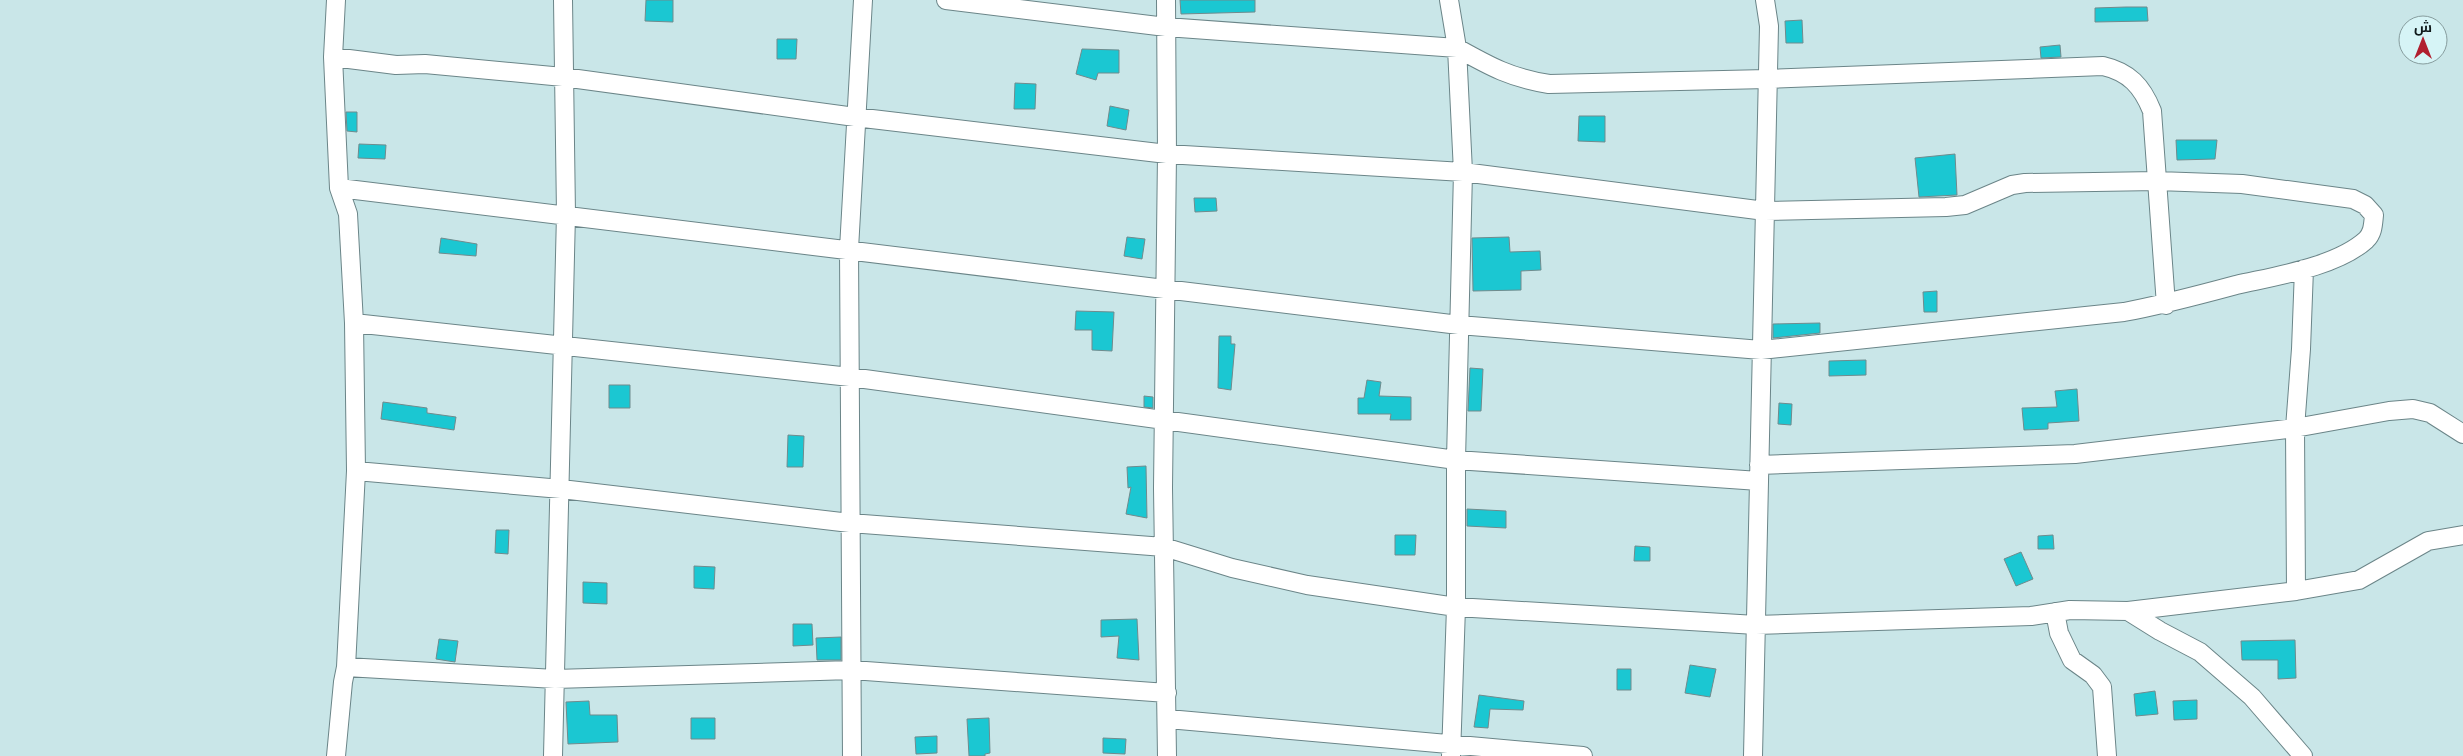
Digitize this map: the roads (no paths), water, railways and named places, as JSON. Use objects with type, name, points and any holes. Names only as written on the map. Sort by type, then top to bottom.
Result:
[{"type":"street","points":[[336,0],[333,57],[339,188],[348,214],[354,323],[356,471],[346,667],[342,682],[336,756]]},
{"type":"street","points":[[553,756],[561,489],[566,214],[563,0]]},
{"type":"street","points":[[852,756],[849,249],[863,0]]},
{"type":"street","points":[[946,0],[1166,27],[1457,48],[1502,73],[1525,80],[1549,84],[2102,66],[2119,70],[2134,79],[2146,94],[2152,111],[2166,305]]},
{"type":"street","points":[[1166,0],[1167,154],[1164,547],[1168,719],[1167,756]]},
{"type":"street","points":[[1449,0],[1457,48],[1463,172],[1456,460],[1456,607],[1451,750]]},
{"type":"street","points":[[1753,756],[1769,26],[1765,0]]},
{"type":"street","points":[[333,57],[396,65],[425,64],[563,77],[855,117],[1167,154],[1463,172],[1765,211],[1946,207],[1965,204],[2012,185],[2025,183],[2158,181],[2242,184],[2353,199],[2365,204],[2374,215],[2373,228],[2367,239],[2345,254],[2304,268],[2166,305],[2124,312],[1762,350],[1459,325],[566,214],[339,188]]},
{"type":"street","points":[[2296,591],[2295,428],[2302,349],[2304,268]]},
{"type":"street","points":[[354,323],[850,377],[1456,460],[1759,473],[2075,454],[2295,428],[2388,411],[2413,409],[2430,413],[2463,434]]},
{"type":"street","points":[[356,471],[561,489],[850,523],[1164,547],[1232,568],[1308,585],[1456,607],[1756,625],[2031,616],[2055,612],[2128,611],[2296,591],[2359,580],[2428,541],[2463,534]]},
{"type":"street","points":[[2128,611],[2160,631],[2200,652],[2252,697],[2306,755]]},
{"type":"street","points":[[2055,612],[2059,633],[2072,660],[2093,675],[2102,687],[2106,756]]},
{"type":"street","points":[[346,667],[555,679],[852,670],[1167,693]]},
{"type":"street","points":[[1168,719],[1451,750],[1583,756]]}]
